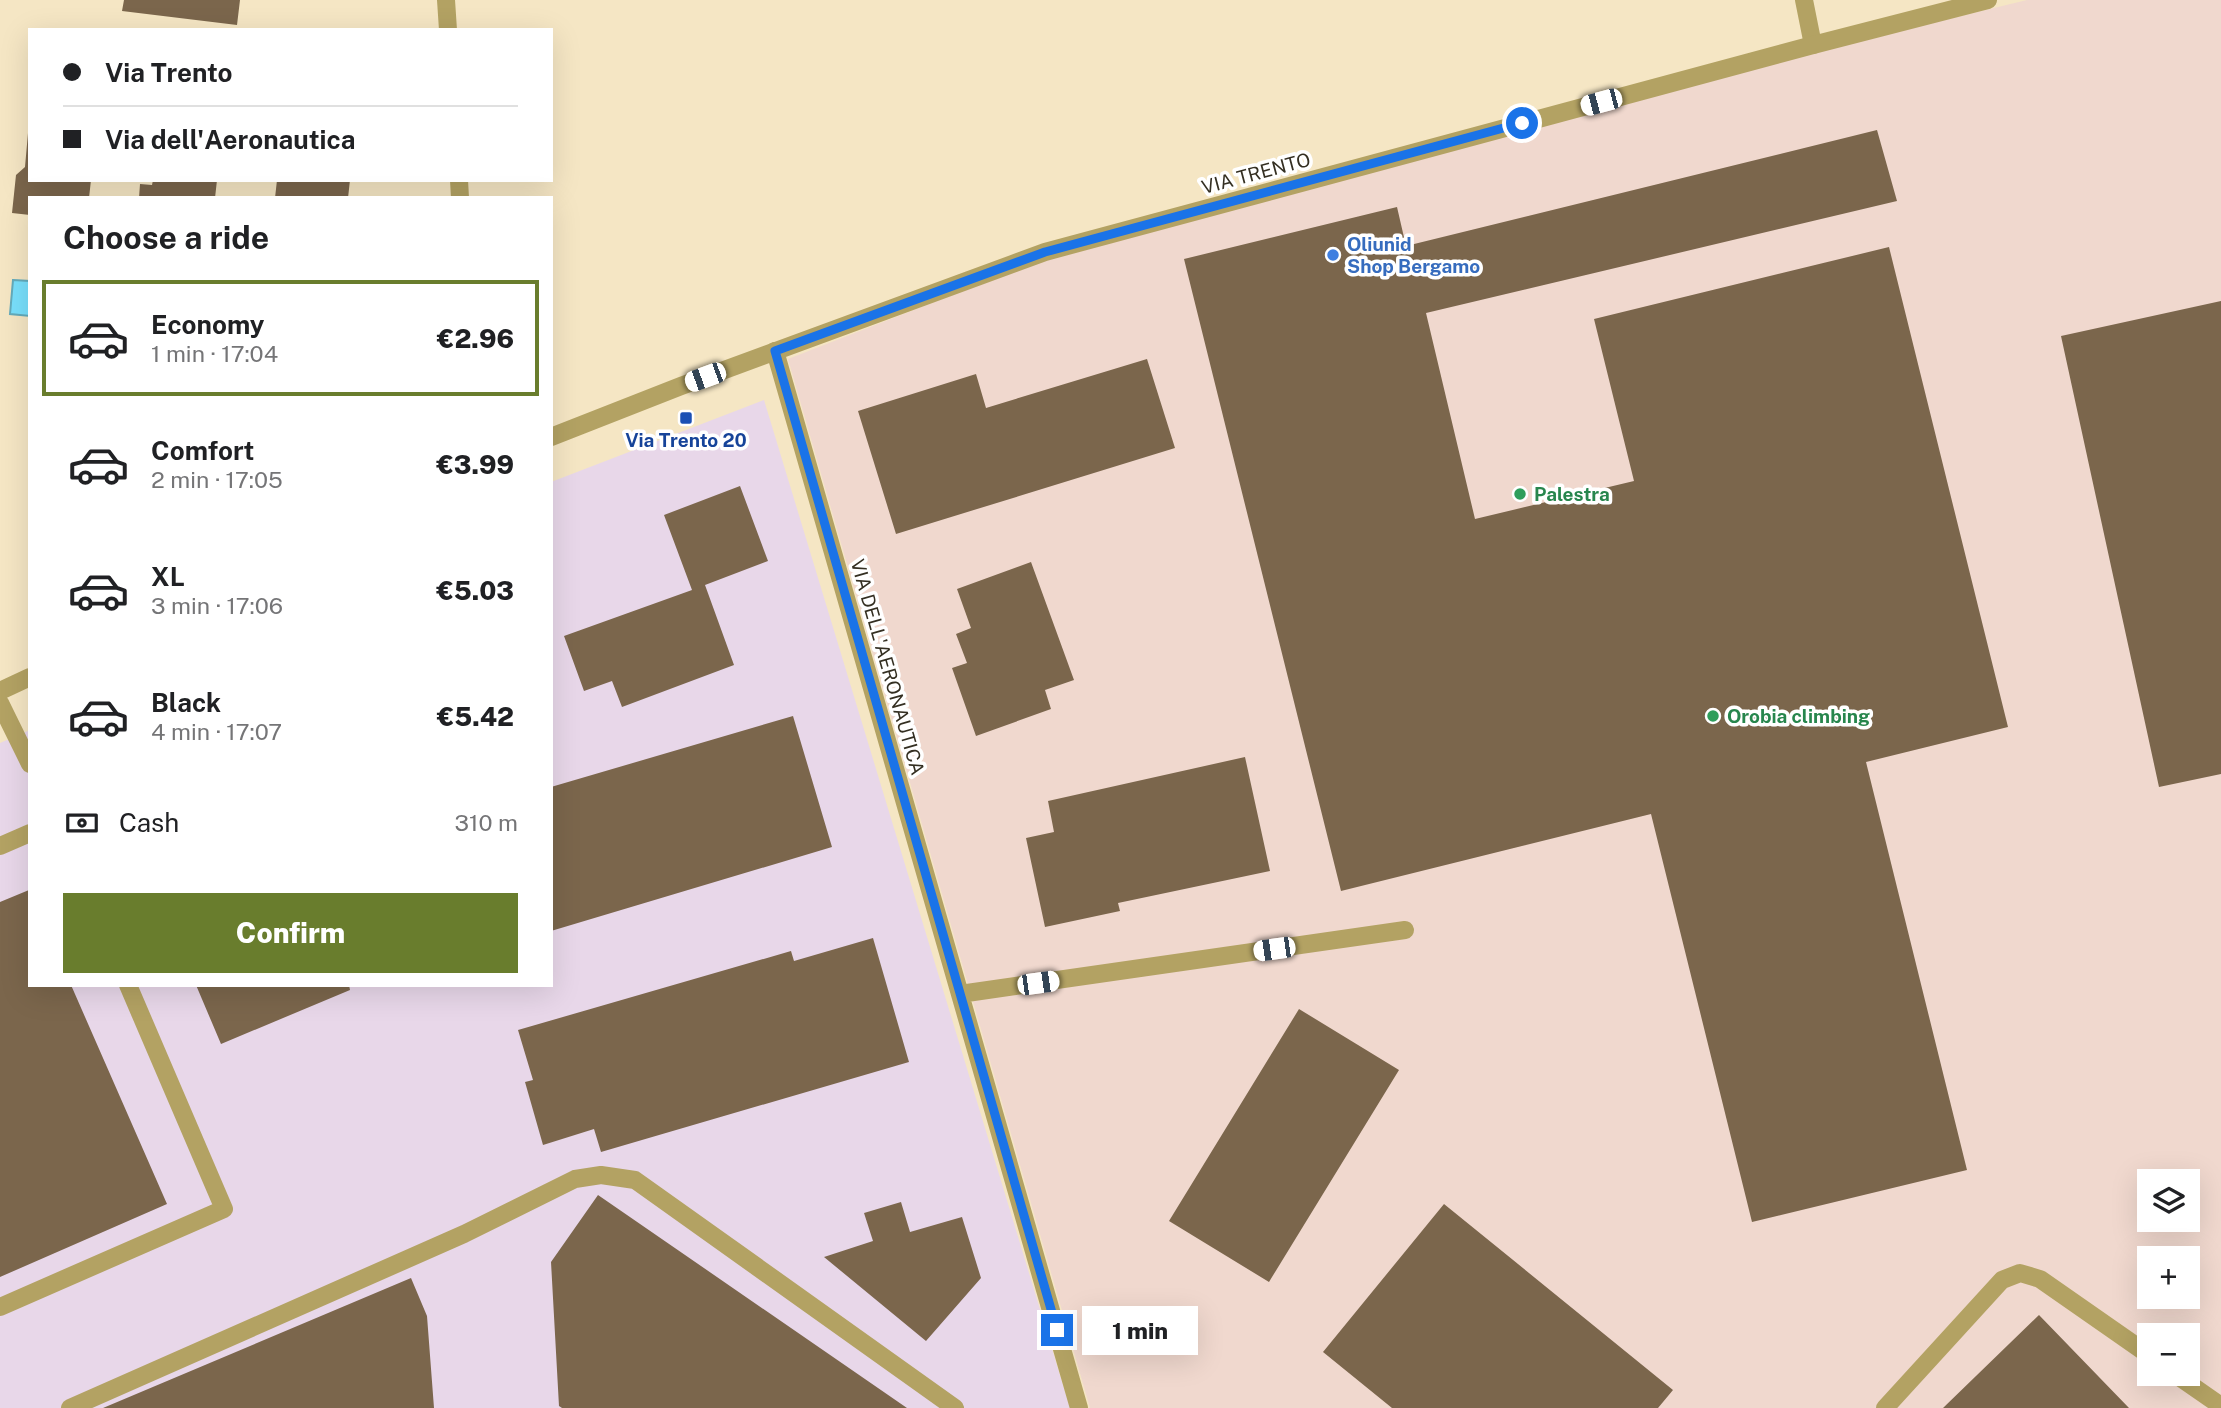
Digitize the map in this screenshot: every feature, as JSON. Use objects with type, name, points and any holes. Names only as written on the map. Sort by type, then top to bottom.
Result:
[{"type":"street","points":[[446,0],[448,28]]},
{"type":"street","points":[[1804,0],[1813,45]]},
{"type":"street","name":"VIA TRENTO","points":[[553,436],[1045,252],[1988,0]]},
{"type":"street","name":"VIA DELL'AERONAUTICA","points":[[775,351],[1079,1408]]},
{"type":"street","points":[[0,691],[28,678]]},
{"type":"street","points":[[0,703],[28,760]]},
{"type":"street","points":[[0,846],[28,834]]},
{"type":"street","points":[[960,994],[1405,930]]},
{"type":"street","points":[[0,1307],[224,1209],[129,987]]},
{"type":"street","points":[[70,1408],[464,1234],[575,1179],[601,1175],[635,1180],[955,1408]]},
{"type":"street","points":[[1885,1408],[2002,1280],[2020,1273],[2040,1279],[2137,1347]]},
{"type":"street","points":[[2192,1386],[2221,1406]]},
{"type":"shaded area","points":[[2027,0],[2221,0],[2221,1408],[1090,1408],[788,359],[1045,259],[1812,52]]},
{"type":"shaded area","points":[[764,400],[1070,1408],[0,1408],[0,743],[28,731],[28,987],[553,987],[553,481]]},
{"type":"water","points":[[13,280],[28,281],[28,316],[10,314]]},
{"type":"building","points":[[124,0],[240,0],[237,25],[122,11]]},
{"type":"building","points":[[1877,130],[1897,201],[1426,313],[1475,519],[1634,481],[1594,319],[1889,247],[2008,727],[1866,762],[1967,1170],[1752,1222],[1651,814],[1341,891],[1184,259],[1397,207],[1406,246]]},
{"type":"building","points":[[28,133],[28,182],[91,182],[89,196],[28,196],[28,215],[12,213],[16,175],[25,167]]},
{"type":"building","points":[[153,182],[217,182],[215,196],[139,196],[140,184],[152,185]]},
{"type":"building","points":[[277,182],[350,182],[348,196],[275,196]]},
{"type":"building","points":[[2221,301],[2221,774],[2159,787],[2061,336]]},
{"type":"building","points":[[1147,359],[1175,448],[896,534],[858,411],[976,374],[986,408]]},
{"type":"building","points":[[740,486],[768,561],[705,585],[734,665],[622,707],[612,681],[584,691],[564,636],[692,590],[664,515]]},
{"type":"building","points":[[1031,562],[1074,680],[1045,690],[1051,709],[976,736],[952,668],[967,663],[956,634],[971,628],[957,589]]},
{"type":"building","points":[[793,716],[832,847],[553,930],[553,786]]},
{"type":"building","points":[[1245,757],[1270,871],[1118,903],[1120,911],[1045,927],[1026,838],[1054,832],[1048,801]]},
{"type":"building","points":[[28,890],[28,987],[72,987],[167,1204],[0,1277],[0,902]]},
{"type":"building","points":[[873,938],[909,1062],[601,1152],[594,1129],[543,1145],[525,1082],[533,1080],[518,1030],[791,951],[794,961]]},
{"type":"building","points":[[197,987],[349,987],[350,990],[221,1044]]},
{"type":"building","points":[[1299,1009],[1399,1070],[1269,1282],[1169,1221]]},
{"type":"building","points":[[598,1195],[907,1408],[559,1406],[551,1262]]},
{"type":"building","points":[[901,1202],[910,1232],[962,1217],[981,1278],[926,1341],[824,1257],[873,1241],[864,1213]]},
{"type":"building","points":[[1444,1204],[1673,1390],[1658,1408],[1392,1408],[1323,1352]]},
{"type":"building","points":[[411,1278],[427,1316],[434,1408],[103,1408]]},
{"type":"building","points":[[2039,1315],[2129,1408],[1943,1408]]},
{"type":"place","name":"Oliunid Shop Bergamo","points":[[1333,255]]},
{"type":"place","name":"Via Trento 20","points":[[686,418]]},
{"type":"place","name":"Palestra","points":[[1520,494]]},
{"type":"place","name":"Orobia climbing","points":[[1713,716]]},
{"type":"route","points":[[1057,1330],[775,351],[1045,252],[1522,123]]}]
